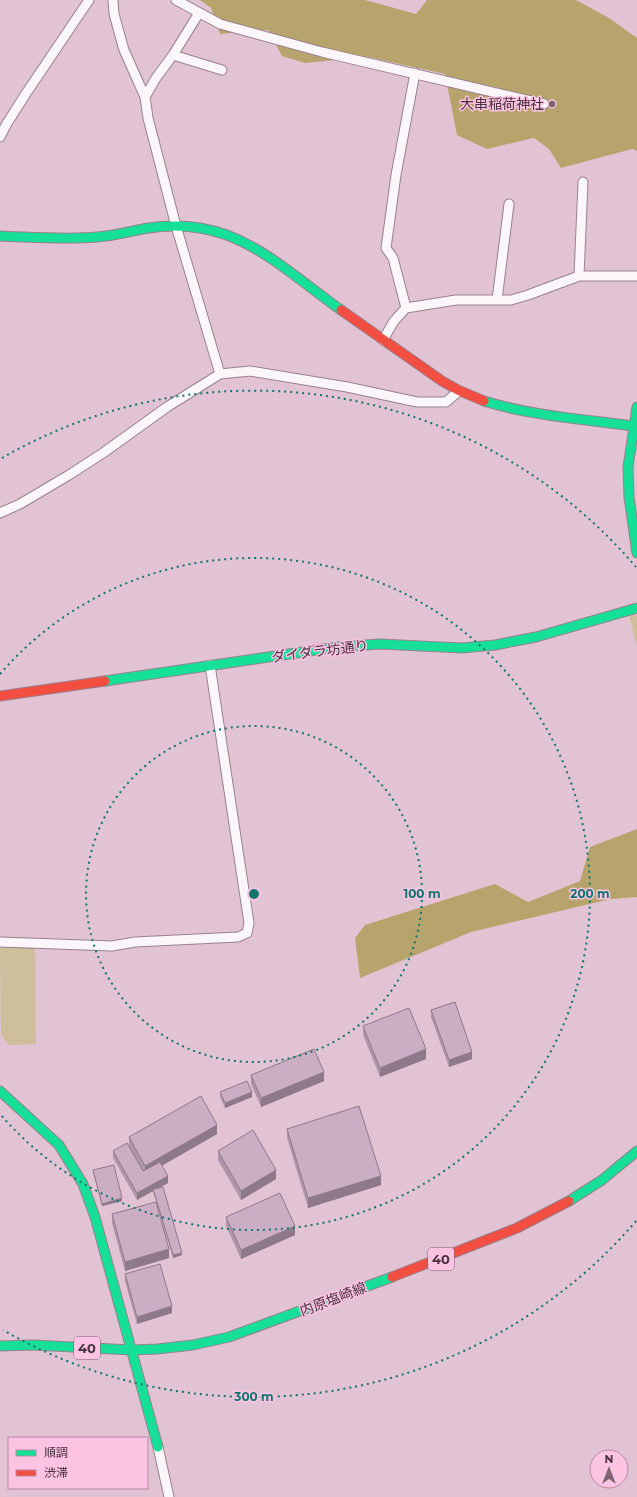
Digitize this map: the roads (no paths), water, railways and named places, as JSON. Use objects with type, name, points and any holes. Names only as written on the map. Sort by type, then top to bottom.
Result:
[{"type":"street","points":[[0,137],[6,124],[89,0]]},
{"type":"street","points":[[113,0],[114,14],[124,50],[145,97],[148,118],[176,226],[220,374]]},
{"type":"street","points":[[176,0],[220,24],[227,26],[322,52],[544,104]]},
{"type":"street","points":[[145,97],[199,13]]},
{"type":"street","points":[[173,55],[222,70]]},
{"type":"street","points":[[406,308],[393,258],[386,248],[396,175],[415,73]]},
{"type":"street","points":[[579,276],[583,182]]},
{"type":"street","points":[[497,300],[509,204]]},
{"type":"street","points":[[0,236],[73,238],[101,237],[150,228],[176,226],[212,231],[242,241],[274,260],[383,340],[440,380],[459,390],[502,406],[533,413],[633,426]]},
{"type":"street","points":[[383,340],[394,321],[406,308],[456,300],[511,300],[579,276],[637,276]]},
{"type":"street","points":[[0,513],[20,504],[69,475],[103,453],[166,408],[220,374],[250,371],[347,387],[417,402],[446,402],[459,390]]},
{"type":"street","points":[[637,408],[629,451],[628,481],[637,552]]},
{"type":"street","name":"ダイダラ坊通り","points":[[0,696],[337,647],[380,644],[473,648],[498,645],[540,636],[637,608]]},
{"type":"street","points":[[0,942],[112,946],[135,942],[238,936],[247,933],[249,923],[210,666]]},
{"type":"street","points":[[0,1092],[59,1145],[83,1184],[95,1217],[132,1350],[158,1448],[169,1497]]},
{"type":"street","name":"内原塩崎線","points":[[0,1346],[42,1346],[132,1350],[175,1348],[229,1337],[481,1243],[517,1228],[564,1204],[602,1180],[637,1151]]},
{"type":"place","name":"大串稲荷神社","points":[[552,104]]}]
